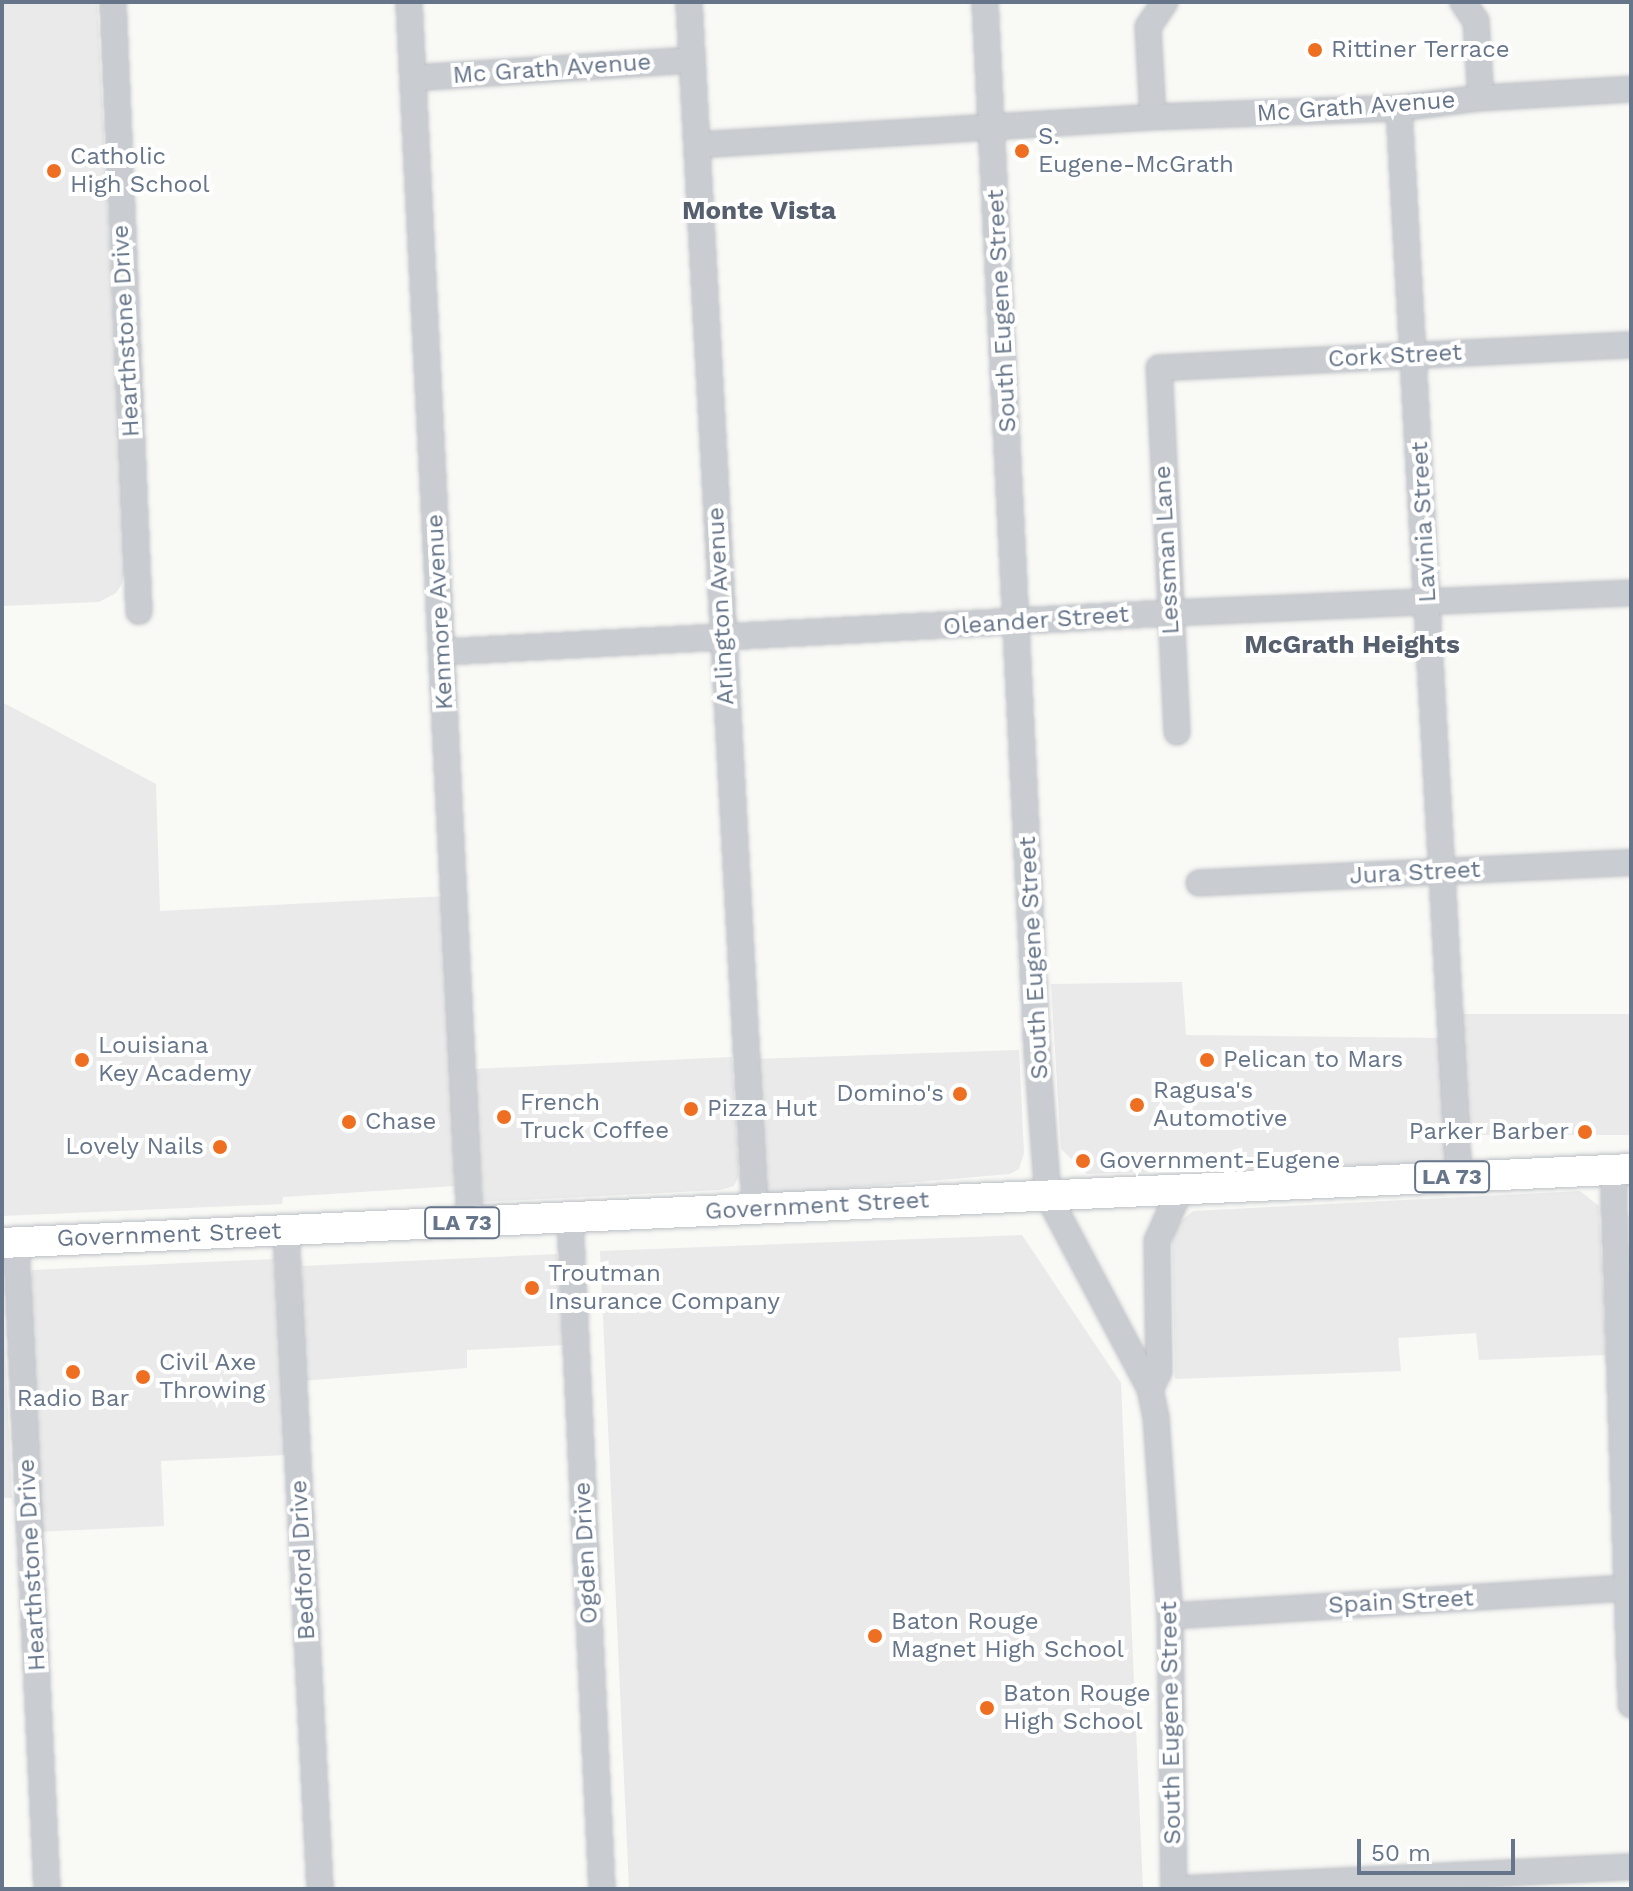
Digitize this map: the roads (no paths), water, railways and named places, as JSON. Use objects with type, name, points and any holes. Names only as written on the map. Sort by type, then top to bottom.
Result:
[{"type":"main road","name":"Government Street","points":[[9,1242],[1622,1170]]},
{"type":"street","name":"Hearthstone Drive","points":[[113,2],[139,611]]},
{"type":"street","name":"Kenmore Avenue","points":[[409,2],[470,1223]]},
{"type":"street","name":"Arlington Avenue","points":[[689,2],[755,1209]]},
{"type":"street","name":"South Eugene Street","points":[[985,2],[1037,1051],[1048,1196],[1150,1389],[1156,1417],[1170,1616],[1176,1889]]},
{"type":"street","points":[[1153,117],[1148,27],[1165,2]]},
{"type":"street","points":[[1463,2],[1476,21],[1481,98]]},
{"type":"street","name":"Mc Grath Avenue","points":[[413,78],[692,60]]},
{"type":"street","name":"Mc Grath Avenue","points":[[697,145],[1153,117],[1399,108],[1481,98],[1631,89]]},
{"type":"street","name":"Lavinia Street","points":[[1399,108],[1416,354],[1440,872],[1459,1177]]},
{"type":"street","name":"Cork Street","points":[[1159,368],[1631,345]]},
{"type":"street","name":"Lessman Lane","points":[[1159,368],[1177,732]]},
{"type":"street","name":"Oleander Street","points":[[442,652],[1018,624],[1170,613],[1631,593]]},
{"type":"street","name":"Jura Street","points":[[1199,883],[1631,863]]},
{"type":"street","points":[[1622,1170],[1631,1705]]},
{"type":"street","points":[[1150,1389],[1159,1371],[1157,1241],[1180,1190]]},
{"type":"street","name":"Ogden Drive","points":[[570,1218],[602,1889]]},
{"type":"street","name":"Bedford Drive","points":[[286,1231],[320,1889]]},
{"type":"street","name":"Hearthstone Drive","points":[[9,1242],[47,1889]]},
{"type":"street","name":"Spain Street","points":[[1170,1616],[1629,1588]]},
{"type":"street","points":[[1176,1889],[1453,1881],[1631,1867]]},
{"type":"place","name":"Rittiner Terrace","points":[[1315,50]]},
{"type":"place","name":"S. Eugene-McGrath","points":[[1022,151]]},
{"type":"place","name":"Catholic High School","points":[[54,171]]},
{"type":"place","name":"Louisiana Key Academy","points":[[82,1060]]},
{"type":"place","name":"Pelican to Mars","points":[[1207,1060]]},
{"type":"place","name":"Domino's","points":[[960,1094]]},
{"type":"place","name":"Ragusa's Automotive","points":[[1137,1105]]},
{"type":"place","name":"Pizza Hut","points":[[691,1109]]},
{"type":"place","name":"French Truck Coffee","points":[[504,1117]]},
{"type":"place","name":"Chase","points":[[349,1122]]},
{"type":"place","name":"Parker Barber","points":[[1585,1132]]},
{"type":"place","name":"Lovely Nails","points":[[220,1147]]},
{"type":"place","name":"Government-Eugene","points":[[1083,1161]]},
{"type":"place","name":"Troutman Insurance Company","points":[[532,1288]]},
{"type":"place","name":"Radio Bar","points":[[73,1372]]},
{"type":"place","name":"Civil Axe Throwing","points":[[143,1377]]},
{"type":"place","name":"Baton Rouge Magnet High School","points":[[875,1636]]},
{"type":"place","name":"Baton Rouge High School","points":[[987,1708]]},
{"type":"district","name":"Monte Vista","points":[[759,211]]},
{"type":"district","name":"McGrath Heights","points":[[1352,645]]}]
